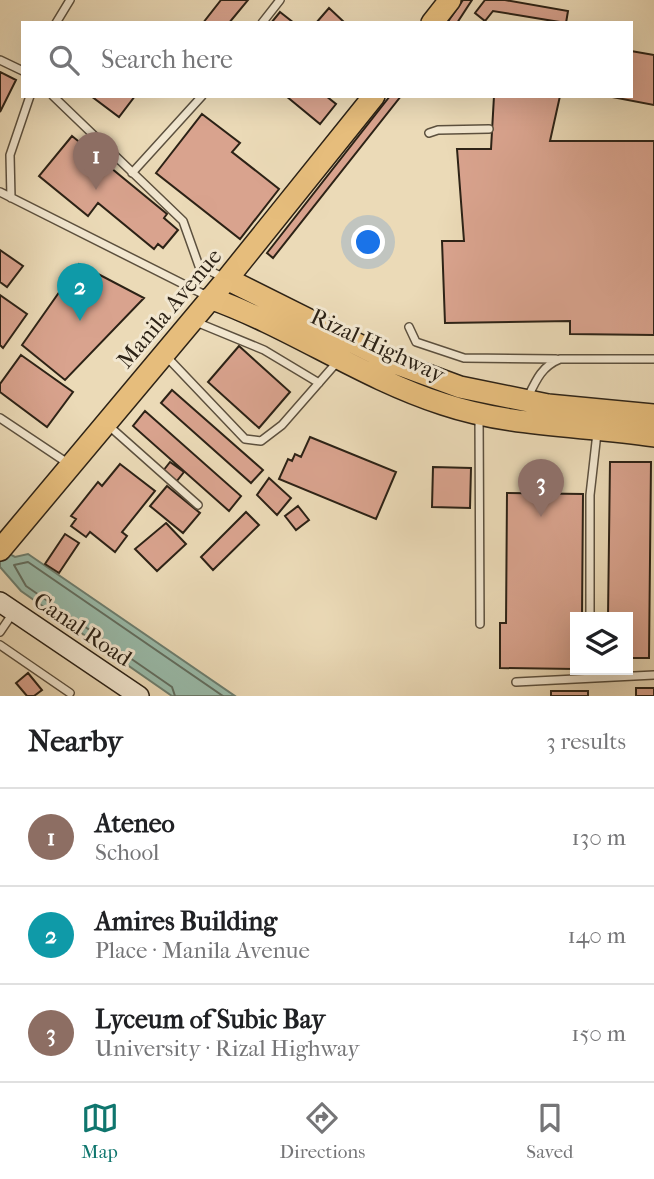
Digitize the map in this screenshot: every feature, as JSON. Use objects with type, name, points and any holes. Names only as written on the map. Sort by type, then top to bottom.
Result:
[{"type":"main road","name":"Manila Avenue","points":[[1,548],[227,279],[372,98]]},
{"type":"main road","name":"Rizal Highway","points":[[227,279],[418,373],[526,412],[597,429],[654,436]]},
{"type":"main road","name":"Rizal Highway","points":[[210,298],[248,312],[409,392],[479,414],[526,412],[654,415]]},
{"type":"main road","name":"Canal Road","points":[[7,607],[139,696]]},
{"type":"lane","points":[[57,21],[70,0]]},
{"type":"lane","points":[[264,21],[280,0]]},
{"type":"lane","points":[[0,60],[21,70]]},
{"type":"lane","points":[[11,198],[10,155],[29,98]]},
{"type":"lane","points":[[55,98],[183,221],[199,266],[227,279]]},
{"type":"lane","points":[[132,173],[200,98]]},
{"type":"lane","points":[[429,133],[438,130],[489,129]]},
{"type":"lane","points":[[0,192],[210,298]]},
{"type":"lane","points":[[192,320],[264,350],[319,383]]},
{"type":"lane","points":[[409,327],[416,342],[464,358],[654,359]]},
{"type":"lane","points":[[164,354],[245,439],[261,441],[282,425],[341,358]]},
{"type":"lane","points":[[526,412],[538,376],[549,363],[560,359]]},
{"type":"lane","points":[[479,414],[480,624]]},
{"type":"lane","points":[[0,418],[71,465]]},
{"type":"lane","points":[[106,423],[198,505]]},
{"type":"lane","points":[[590,612],[590,495],[597,429]]},
{"type":"lane","points":[[0,632],[7,607]]},
{"type":"lane","points":[[0,645],[70,694]]},
{"type":"lane","points":[[516,682],[654,675]]},
{"type":"water","points":[[0,549],[15,557],[28,554],[235,696],[172,696],[21,591],[0,567]]},
{"type":"building","points":[[221,0],[248,0],[231,21],[205,21]]},
{"type":"building","points":[[463,0],[472,0],[458,21],[448,21]]},
{"type":"building","points":[[485,0],[505,0],[568,11],[566,21],[493,11],[485,21],[475,13]]},
{"type":"building","points":[[329,8],[343,21],[318,21]]},
{"type":"building","points":[[280,12],[291,21],[273,21]]},
{"type":"building","points":[[633,51],[654,55],[654,105],[617,98],[633,98]]},
{"type":"building","points":[[0,72],[16,80],[0,112]]},
{"type":"building","points":[[94,98],[133,98],[119,117]]},
{"type":"building","points":[[288,98],[328,98],[336,104],[320,124]]},
{"type":"building","points":[[388,98],[399,98],[273,258],[267,253]]},
{"type":"building","points":[[494,98],[560,98],[550,141],[654,141],[654,335],[570,334],[570,321],[445,323],[442,241],[464,241],[457,149],[491,149]]},
{"type":"building","points":[[202,114],[240,143],[232,152],[279,189],[240,239],[156,173]]},
{"type":"building","points":[[72,136],[167,214],[164,218],[178,230],[163,248],[158,244],[154,249],[98,203],[88,216],[39,176]]},
{"type":"building","points":[[0,250],[23,266],[7,287],[0,282]]},
{"type":"building","points":[[79,264],[144,298],[65,380],[22,345]]},
{"type":"building","points":[[0,295],[27,314],[3,348],[0,345]]},
{"type":"building","points":[[239,346],[290,392],[259,428],[208,382]]},
{"type":"building","points":[[21,355],[73,392],[47,427],[0,392],[0,384]]},
{"type":"building","points":[[172,390],[263,470],[251,483],[161,403]]},
{"type":"building","points":[[145,411],[241,496],[229,511],[133,426]]},
{"type":"building","points":[[310,437],[396,472],[376,519],[279,479],[288,459],[292,461],[295,454],[301,457]]},
{"type":"building","points":[[170,462],[184,472],[176,482],[163,471]]},
{"type":"building","points":[[610,462],[651,462],[649,658],[633,658],[633,612],[608,612]]},
{"type":"building","points":[[120,464],[155,491],[122,532],[127,536],[115,552],[90,532],[86,537],[71,526],[76,519],[71,516],[98,482],[102,486]]},
{"type":"building","points":[[433,467],[471,468],[470,508],[432,507]]},
{"type":"building","points":[[269,478],[291,498],[277,515],[257,495]]},
{"type":"building","points":[[167,486],[200,513],[183,533],[150,506]]},
{"type":"building","points":[[507,493],[583,494],[582,612],[570,612],[570,669],[500,668],[500,623],[506,623]]},
{"type":"building","points":[[298,506],[309,520],[296,530],[285,516]]},
{"type":"building","points":[[246,512],[259,525],[213,570],[201,557]]},
{"type":"building","points":[[166,523],[186,544],[157,571],[135,549]]},
{"type":"building","points":[[65,534],[79,543],[59,573],[45,564]]},
{"type":"building","points":[[28,673],[42,690],[34,696],[27,696],[16,683]]},
{"type":"building","points":[[636,688],[654,688],[654,696],[636,696]]},
{"type":"building","points":[[551,691],[588,691],[588,696],[551,696]]},
{"type":"place","name":"Ateneo","points":[[96,190]]},
{"type":"place","name":"Amires Building","points":[[80,321]]},
{"type":"place","name":"Lyceum of Subic Bay","points":[[541,517]]}]
